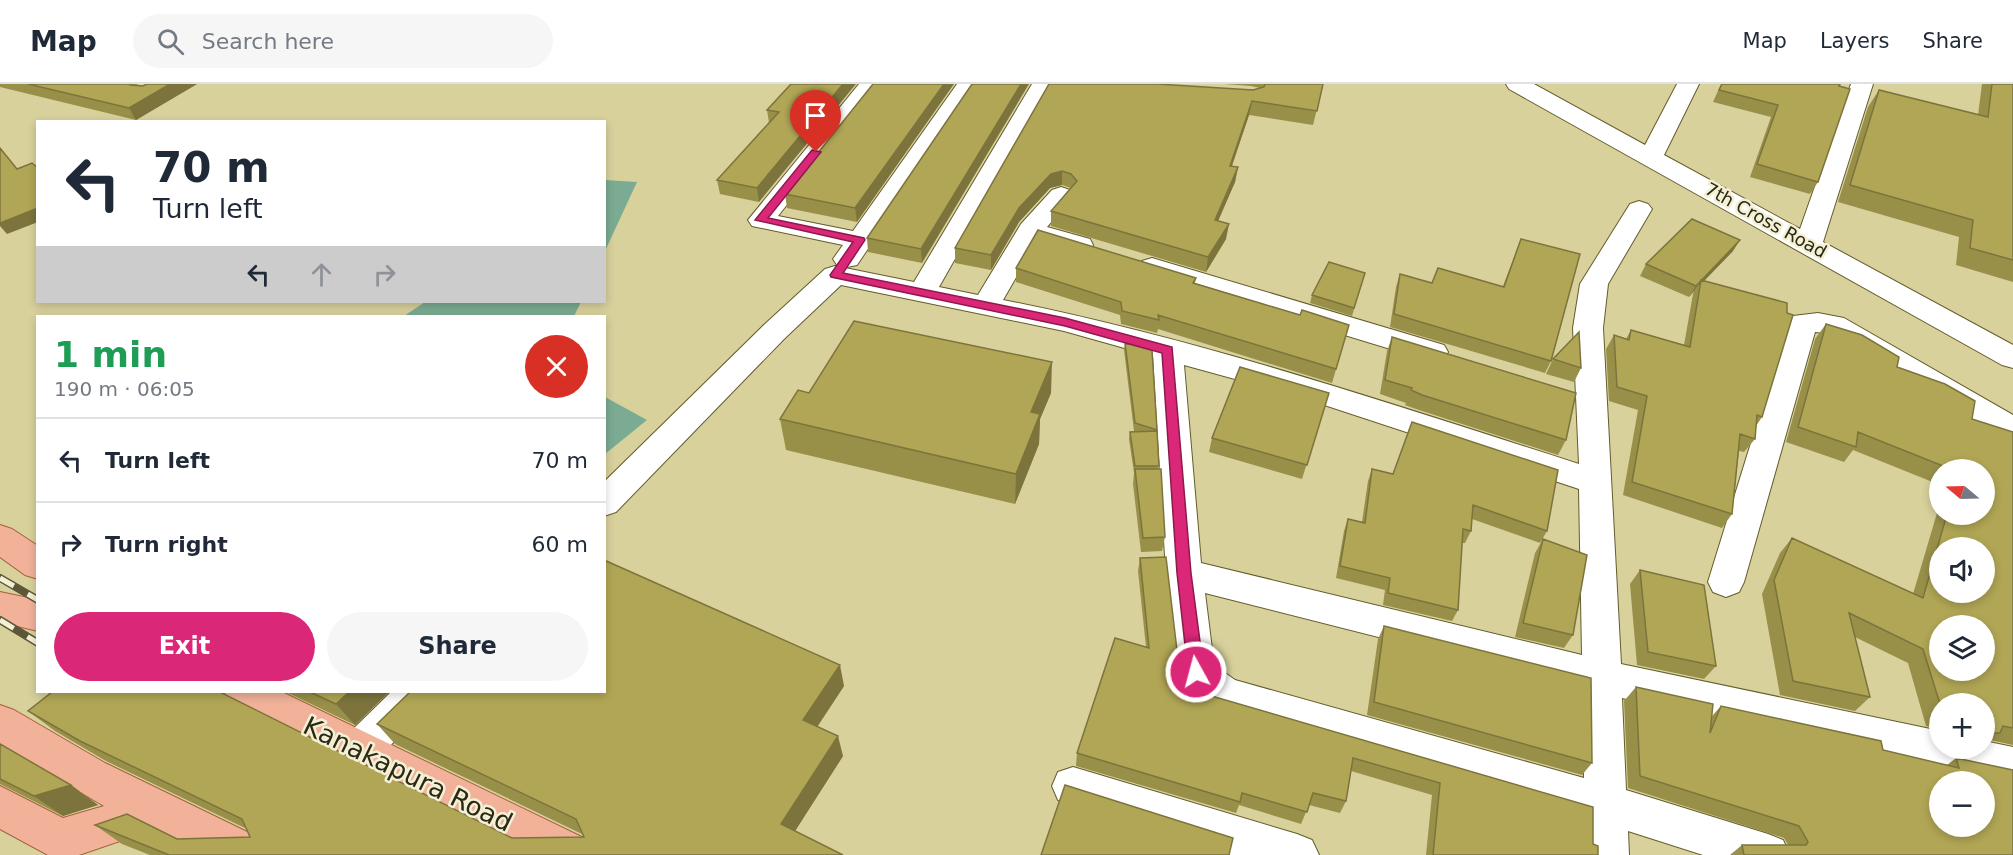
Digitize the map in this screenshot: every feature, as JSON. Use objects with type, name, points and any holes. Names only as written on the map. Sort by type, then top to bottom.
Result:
[{"type":"main road","points":[[0,539],[36,564]]},
{"type":"main road","points":[[0,607],[36,615]]},
{"type":"main road","name":"Kanakapura Road","points":[[246,693],[358,751],[573,855]]},
{"type":"main road","points":[[0,723],[30,743],[154,810],[249,855]]},
{"type":"main road","points":[[0,806],[58,838],[65,839],[154,810]]},
{"type":"street","points":[[860,240],[761,220],[871,84]]},
{"type":"street","points":[[606,501],[775,331],[835,275],[968,84]]},
{"type":"street","points":[[923,291],[1043,84]]},
{"type":"street","name":"7th Cross Road","points":[[1517,84],[1809,243],[2013,358]]},
{"type":"street","points":[[1651,157],[1688,84]]},
{"type":"street","points":[[1809,243],[1862,84]]},
{"type":"street","points":[[985,307],[1030,230],[1061,195]]},
{"type":"street","points":[[1607,855],[1596,482],[1581,397],[1594,284],[1639,209]]},
{"type":"street","points":[[1030,230],[1455,359]]},
{"type":"street","points":[[835,275],[923,291],[985,307],[1065,322],[1168,350],[1306,388],[1596,482]]},
{"type":"street","points":[[1726,582],[1803,323],[1818,322],[1834,325],[2013,430]]},
{"type":"street","points":[[1168,350],[1184,573],[1196,672],[1208,685],[1226,694],[1604,803],[1768,855]]},
{"type":"street","points":[[1184,573],[1602,677],[2013,766]]},
{"type":"street","points":[[358,751],[416,693]]},
{"type":"street","points":[[1073,786],[1298,855]]},
{"type":"green space","points":[[606,180],[637,182],[606,249]]},
{"type":"green space","points":[[424,303],[580,303],[574,315],[406,315]]},
{"type":"green space","points":[[606,398],[647,420],[606,453]]},
{"type":"building","points":[[28,84],[143,86],[170,84],[129,108]]},
{"type":"building","points":[[791,84],[843,84],[757,188],[717,180],[779,112],[767,110]]},
{"type":"building","points":[[873,84],[944,84],[855,208],[785,194]]},
{"type":"building","points":[[972,84],[1021,84],[921,249],[867,238]]},
{"type":"building","points":[[1049,84],[1157,84],[1253,90],[1264,87],[1265,84],[1323,84],[1317,111],[1252,101],[1230,166],[1238,167],[1215,220],[1229,224],[1208,257],[1051,211],[1077,181],[1071,174],[1062,171],[1051,174],[1019,208],[991,255],[955,248]]},
{"type":"building","points":[[1722,84],[1840,84],[1839,86],[1850,89],[1818,182],[1757,164],[1778,105],[1719,90]]},
{"type":"building","points":[[1992,84],[2013,84],[2013,260],[1970,248],[1973,220],[1850,185],[1879,90],[1988,117]]},
{"type":"building","points":[[0,148],[17,169],[32,163],[36,166],[36,209],[0,223]]},
{"type":"building","points":[[1692,219],[1740,240],[1696,286],[1646,264]]},
{"type":"building","points":[[1038,230],[1196,278],[1193,283],[1300,315],[1302,310],[1349,325],[1336,369],[1158,315],[1159,320],[1122,311],[1121,302],[1016,268]]},
{"type":"building","points":[[1521,239],[1580,254],[1551,361],[1394,314],[1400,274],[1432,283],[1438,268],[1504,287]]},
{"type":"building","points":[[1329,262],[1365,273],[1354,308],[1312,295]]},
{"type":"building","points":[[1701,280],[1787,303],[1787,313],[1793,315],[1762,417],[1757,415],[1755,439],[1740,434],[1732,514],[1632,482],[1647,396],[1617,387],[1614,335],[1629,340],[1631,330],[1690,347]]},
{"type":"building","points":[[854,321],[1052,362],[1031,412],[1040,414],[1016,474],[780,419],[798,390],[809,393]]},
{"type":"building","points":[[1826,324],[1862,335],[1899,357],[1897,367],[1945,384],[1975,401],[1972,419],[2013,432],[2013,728],[2003,726],[2000,733],[1995,733],[1995,693],[1937,693],[1933,681],[1995,681],[1995,615],[1929,615],[1929,668],[1923,649],[1849,613],[1870,697],[1793,681],[1774,580],[1792,538],[1923,598],[1929,577],[1929,603],[1995,603],[1995,537],[1940,537],[1944,525],[1995,525],[1995,459],[1929,460],[1858,432],[1856,447],[1798,427]]},
{"type":"building","points":[[1579,332],[1581,368],[1553,359]]},
{"type":"building","points":[[1392,337],[1576,393],[1566,440],[1422,395],[1411,390],[1412,388],[1385,380]]},
{"type":"building","points":[[1125,343],[1152,350],[1157,430],[1135,423]]},
{"type":"building","points":[[1240,367],[1329,393],[1307,465],[1212,438]]},
{"type":"building","points":[[1412,422],[1558,470],[1547,531],[1473,505],[1471,531],[1463,529],[1458,610],[1388,593],[1390,578],[1340,566],[1348,519],[1365,523],[1372,469],[1393,474]]},
{"type":"building","points":[[1157,431],[1159,466],[1135,466],[1130,432]]},
{"type":"building","points":[[1135,469],[1161,469],[1165,537],[1143,538]]},
{"type":"building","points":[[1543,539],[1587,555],[1573,635],[1523,623]]},
{"type":"building","points":[[1166,557],[1178,659],[1186,674],[1203,689],[1215,697],[1593,807],[1593,844],[1598,846],[1598,855],[1433,855],[1440,783],[1353,758],[1346,801],[1313,793],[1307,812],[1242,793],[1240,802],[1077,753],[1115,638],[1149,648],[1140,558]]},
{"type":"building","points":[[606,561],[840,665],[803,720],[838,736],[781,824],[843,855],[169,855],[95,825],[127,814],[177,839],[250,837],[242,819],[80,741],[28,711],[51,693],[222,693],[512,838],[584,837],[576,819],[377,724],[409,693],[606,693]]},
{"type":"building","points":[[1640,570],[1704,585],[1716,666],[1648,652]]},
{"type":"building","points":[[1384,626],[1591,678],[1592,763],[1374,702]]},
{"type":"building","points":[[1636,687],[1713,704],[1710,733],[1721,706],[1881,741],[1883,750],[1959,768],[1956,759],[2013,770],[2013,855],[1744,855],[1742,845],[1806,845],[1808,842],[1799,826],[1640,776]]},
{"type":"building","points":[[312,693],[348,693],[336,704]]},
{"type":"building","points":[[0,744],[71,785],[34,796],[0,779]]},
{"type":"building","points":[[1065,785],[1233,838],[1229,855],[1041,855]]},
{"type":"railway","points":[[0,578],[36,599]]},
{"type":"railway","points":[[0,620],[36,642]]},
{"type":"route","points":[[816,152],[761,220],[860,240],[835,275],[923,291],[985,307],[1065,322],[1168,350],[1184,573],[1196,672]]}]
